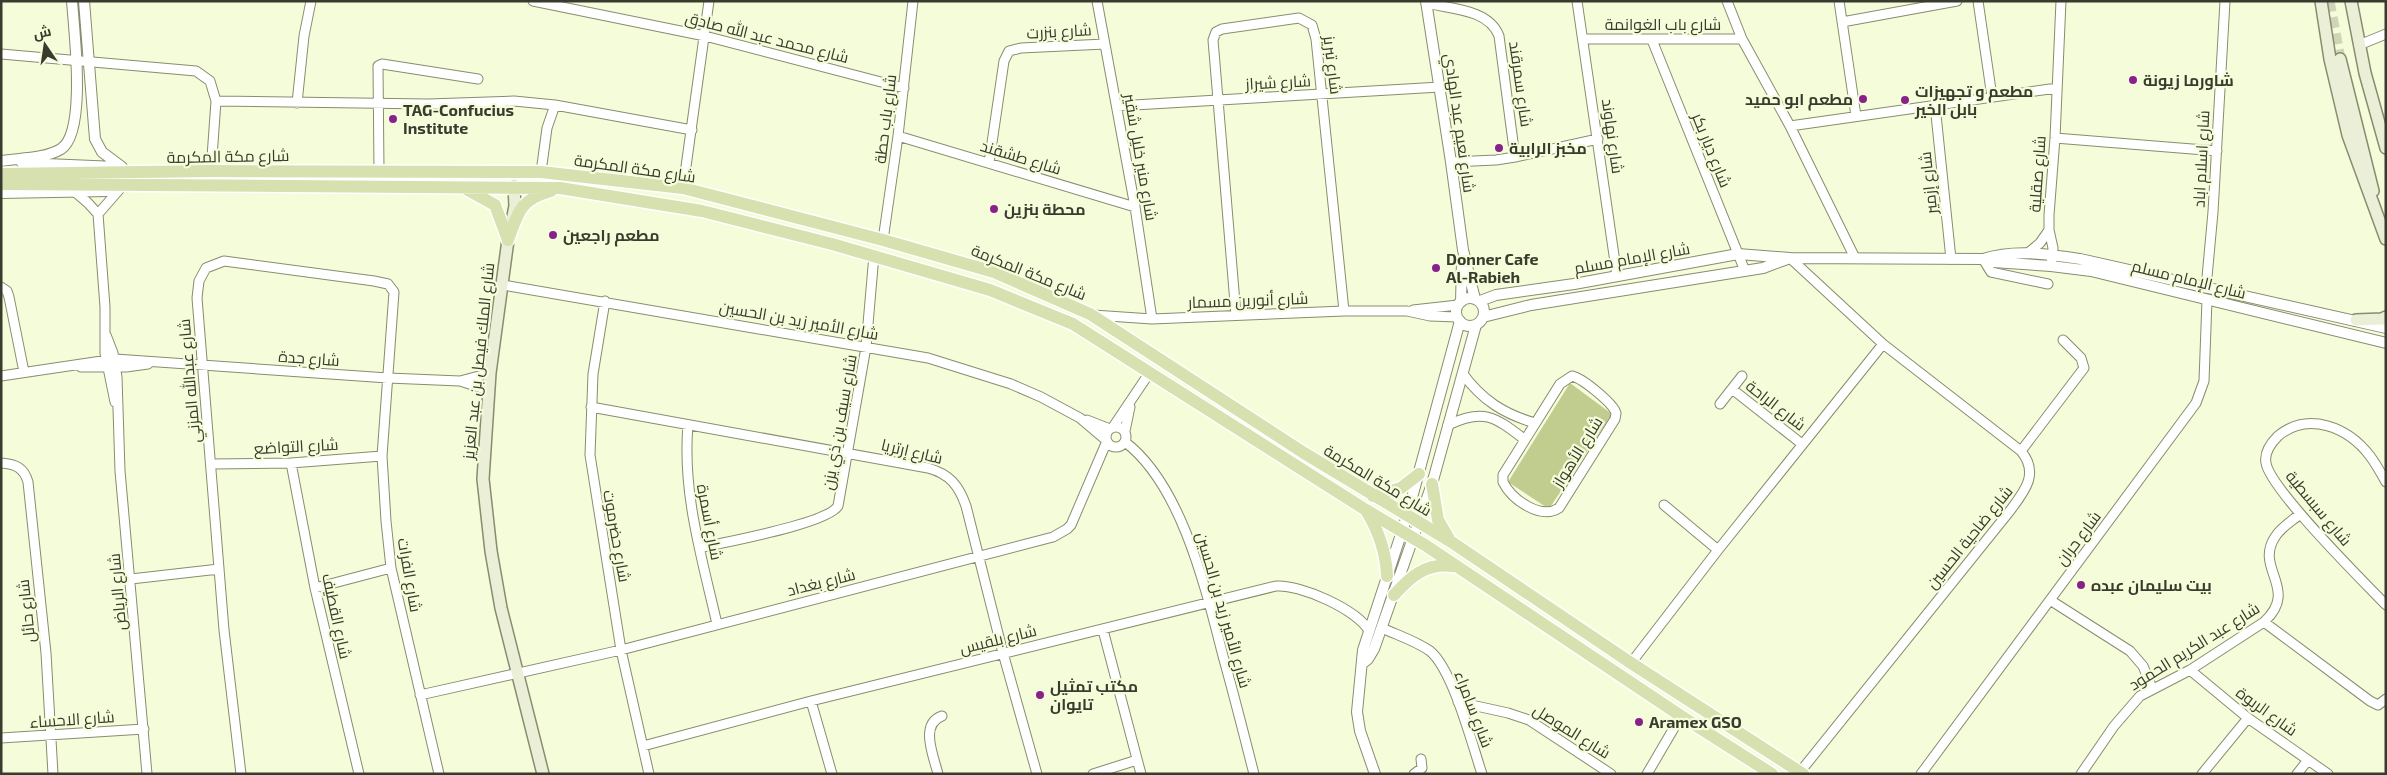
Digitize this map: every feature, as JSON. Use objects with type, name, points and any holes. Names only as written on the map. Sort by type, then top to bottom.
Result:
[{"type":"main road","points":[[2321,1],[2330,59],[2348,135],[2386,239]]},
{"type":"main road","points":[[2351,1],[2359,45],[2386,148]]},
{"type":"main road","points":[[2340,59],[2371,177],[2376,213]]},
{"type":"main road","points":[[508,171],[514,187]]},
{"type":"main road","name":"شارع مكة المكرمة","points":[[1,184],[149,179],[211,172],[541,172],[683,188],[883,240],[994,272],[1090,314],[1373,496],[1450,541],[1801,773]]},
{"type":"main road","name":"شارع مكة المكرمة","points":[[1,174],[464,188],[560,188],[702,211],[874,255],[990,290],[1053,314],[1073,324],[1366,510],[1414,538],[1681,716],[1772,774]]},
{"type":"main road","name":"شارع الملك فيصل بن عبد العزيز","points":[[514,187],[515,206],[508,240],[488,390],[483,457],[484,492],[498,591],[516,675],[542,774]]},
{"type":"main road","points":[[464,188],[496,205],[508,240]]},
{"type":"main road","points":[[508,240],[518,212],[527,201],[540,194],[560,188]]},
{"type":"main road","points":[[2356,320],[2382,319],[2386,317]]},
{"type":"main road","points":[[1373,496],[1396,490],[1419,474]]},
{"type":"main road","points":[[1432,484],[1438,520],[1450,541]]},
{"type":"main road","points":[[1366,510],[1380,536],[1387,564],[1387,576]]},
{"type":"main road","points":[[1394,595],[1424,568],[1438,565],[1454,566]]},
{"type":"street","points":[[1,162],[49,154],[60,149],[69,141],[76,118],[72,1]]},
{"type":"street","points":[[84,1],[95,139],[102,152],[122,167]]},
{"type":"street","points":[[297,103],[304,36],[311,1]]},
{"type":"street","name":"شارع محمد عبد الله صادق","points":[[533,1],[705,36],[904,88]]},
{"type":"street","points":[[683,188],[709,1]]},
{"type":"street","name":"شارع باب حطة","points":[[883,240],[898,136],[913,1]]},
{"type":"street","name":"شارع منير خليل شقير","points":[[1098,1],[1135,207],[1152,319]]},
{"type":"street","name":"شارع نهاوند","points":[[1577,1],[1617,276]]},
{"type":"street","points":[[1727,1],[1742,38],[1790,126],[1855,258]]},
{"type":"street","points":[[1839,1],[1856,116]]},
{"type":"street","points":[[1842,22],[1957,1]]},
{"type":"street","points":[[1978,1],[1992,97]]},
{"type":"street","name":"شارع صقلية","points":[[2052,260],[2048,230],[2055,138],[2061,1]]},
{"type":"street","name":"شارع اسلام اباد","points":[[2206,288],[2217,151],[2225,1]]},
{"type":"street","name":"شارع نعيم عبد الهادي","points":[[1426,2],[1452,162],[1462,250],[1460,303]]},
{"type":"street","name":"شارع سمرقند","points":[[1426,2],[1482,16],[1496,27],[1501,45],[1515,156]]},
{"type":"street","name":"شارع تبريز","points":[[1236,315],[1212,44],[1216,32],[1222,29],[1299,18],[1312,25],[1316,39],[1344,312]]},
{"type":"street","points":[[2359,45],[2386,34]]},
{"type":"street","name":"شارع باب الغوانمة","points":[[1584,39],[1742,38]]},
{"type":"street","name":"شارع ديار بكر","points":[[1652,40],[1745,271]]},
{"type":"street","name":"شارع بنزرت","points":[[989,163],[1004,61],[1009,51],[1021,48],[1105,44]]},
{"type":"street","points":[[1,54],[196,70],[210,81],[216,100],[211,172]]},
{"type":"street","points":[[378,171],[379,103],[377,69],[382,64],[478,79]]},
{"type":"street","name":"شارع شيراز","points":[[1117,106],[1440,86]]},
{"type":"street","points":[[1790,126],[2057,88]]},
{"type":"street","points":[[216,100],[297,103],[514,101],[555,105],[692,130]]},
{"type":"street","points":[[541,172],[547,128],[555,105]]},
{"type":"street","name":"شارع إزمير","points":[[1936,105],[1951,259]]},
{"type":"street","name":"شارع طشقند","points":[[898,136],[1135,207]]},
{"type":"street","points":[[2055,138],[2217,151]]},
{"type":"street","points":[[1452,162],[1496,160],[1598,139]]},
{"type":"street","name":"شارع مكة المكرمة","points":[[1,162],[122,167],[149,179]]},
{"type":"street","name":"شارع مكة المكرمة","points":[[1,193],[119,190],[149,179]]},
{"type":"street","points":[[74,192],[98,214],[119,190]]},
{"type":"street","name":"شارع الرياض","points":[[98,214],[106,335],[117,407],[120,471],[147,774]]},
{"type":"street","name":"شارع صقلية","points":[[2028,253],[2040,243],[2048,230]]},
{"type":"street","name":"شارع نعيم عبد الهادي","points":[[1462,250],[1477,300]]},
{"type":"street","name":"شارع الإمام مسلم","points":[[1983,259],[2004,253],[2028,253],[2207,300],[2386,343]]},
{"type":"street","name":"شارع الإمام مسلم","points":[[1477,300],[1496,294],[1617,276],[1738,254],[1790,258],[1983,259],[1994,262],[2052,260],[2206,288],[2386,328]]},
{"type":"street","name":"شارع سيف بن ذي يزن","points":[[700,548],[829,515],[835,511],[840,499],[866,347],[874,255]]},
{"type":"street","name":"شارع الإمام مسلم","points":[[1480,321],[1531,305],[1745,271],[1776,264],[1790,258]]},
{"type":"street","name":"شارع ضاحية الحسين","points":[[1790,258],[1883,344],[2021,451],[2026,457],[2031,473],[2028,488],[1801,773]]},
{"type":"street","points":[[1983,259],[1991,272],[2048,284]]},
{"type":"street","name":"شارع عبدالله المزني","points":[[241,774],[219,569],[212,464],[197,298],[199,281],[210,264],[235,261],[374,281],[391,286],[395,296],[388,378]]},
{"type":"street","name":"شارع الأمير زيد بن الحسين","points":[[503,285],[919,356],[977,373],[1041,397],[1080,418],[1112,428]]},
{"type":"street","points":[[1,287],[7,292],[9,297],[24,372]]},
{"type":"street","points":[[1363,663],[1371,654],[1382,628],[1432,484],[1463,374],[1484,309],[1477,300],[1468,298],[1460,303],[1459,319],[1419,474],[1362,656],[1363,663],[1357,699],[1357,712],[1360,731],[1375,774]]},
{"type":"street","name":"شارع حران","points":[[1921,774],[2196,403],[2204,382],[2207,300]]},
{"type":"street","name":"شارع حضرموت","points":[[605,301],[598,341],[589,445],[621,650],[650,774]]},
{"type":"street","name":"شارع أنورين مسمار","points":[[1090,314],[1152,319],[1344,312],[1408,312],[1460,303]]},
{"type":"street","name":"شارع أنورين مسمار","points":[[1408,312],[1459,319]]},
{"type":"street","points":[[1459,319],[1468,326],[1480,321]]},
{"type":"street","name":"شارع الرياض","points":[[106,335],[104,347],[111,363]]},
{"type":"street","points":[[2021,451],[2084,368],[2081,358],[2063,340]]},
{"type":"street","points":[[1632,663],[1718,550],[1883,344]]},
{"type":"street","points":[[88,362],[98,357],[104,347]]},
{"type":"street","name":"شارع جدة","points":[[71,367],[88,362],[156,362],[388,378],[460,380],[490,373]]},
{"type":"street","name":"شارع جدة","points":[[1,376],[111,363]]},
{"type":"street","points":[[1130,404],[1125,432],[1126,442],[1120,447],[1109,443],[1106,434],[1130,404],[1150,372]]},
{"type":"street","points":[[1463,374],[1486,400],[1507,413],[1535,423]]},
{"type":"street","name":"شارع الأهواز","points":[[1572,376],[1579,378],[1611,405],[1616,413],[1615,419],[1559,508],[1548,513],[1526,504],[1510,492],[1503,482],[1504,475],[1524,439],[1560,384],[1572,376]]},
{"type":"street","name":"شارع الراحة","points":[[1720,404],[1742,376]]},
{"type":"street","name":"شارع الفرات","points":[[388,378],[382,456],[391,568],[439,774]]},
{"type":"street","name":"شارع جدة","points":[[460,380],[488,390]]},
{"type":"street","name":"شارع الراحة","points":[[1732,389],[1802,444]]},
{"type":"street","name":"شارع إرتريا","points":[[591,407],[928,468],[945,474],[961,492],[1037,774]]},
{"type":"street","points":[[1448,425],[1468,416],[1479,414],[1492,417],[1524,439]]},
{"type":"street","name":"شارع الأمير زيد بن الحسين","points":[[1080,418],[1109,443]]},
{"type":"street","name":"شارع سبسطية","points":[[2386,482],[2370,456],[2343,431],[2324,424],[2308,422],[2290,428],[2273,440],[2266,456],[2266,463],[2276,482],[2300,514],[2386,605]]},
{"type":"street","name":"شارع أسمرة","points":[[688,426],[687,480],[717,624]]},
{"type":"street","points":[[1112,428],[1120,428],[1125,432]]},
{"type":"street","name":"شارع الأمير زيد بن الحسين","points":[[1126,442],[1147,462],[1176,511],[1187,536],[1209,602],[1254,774]]},
{"type":"street","name":"شارع بغداد","points":[[420,695],[621,650],[1053,537],[1067,529],[1109,443]]},
{"type":"street","name":"شارع التواضع","points":[[212,464],[291,463],[382,456]]},
{"type":"street","name":"شارع حائل","points":[[1,463],[18,466],[24,470],[28,482],[46,653],[53,774]]},
{"type":"street","name":"شارع القطيف","points":[[291,463],[315,588],[359,774]]},
{"type":"street","points":[[1664,505],[1718,550]]},
{"type":"street","name":"شارع عبد الكريم الحمود","points":[[2081,774],[2132,703],[2152,688],[2190,670],[2264,622],[2277,607],[2279,600],[2270,563],[2271,546],[2281,529],[2300,514]]},
{"type":"street","points":[[315,588],[391,568]]},
{"type":"street","points":[[131,579],[219,569]]},
{"type":"street","name":"شارع بلقيس","points":[[643,746],[811,701],[1276,586],[1287,586],[1304,590],[1358,616],[1369,631]]},
{"type":"street","points":[[2050,600],[2130,651],[2143,666],[2152,688]]},
{"type":"street","name":"شارع بلقيس","points":[[1358,616],[1374,615]]},
{"type":"street","points":[[2264,622],[2370,701],[2378,705],[2386,699]]},
{"type":"street","name":"شارع سامراء","points":[[1382,628],[1422,646],[1434,655],[1458,702],[1482,774]]},
{"type":"street","points":[[1102,630],[1141,774]]},
{"type":"street","name":"شارع الربوة","points":[[2190,670],[2248,718],[2328,774]]},
{"type":"street","points":[[811,701],[832,774]]},
{"type":"street","name":"شارع الموصل","points":[[1458,702],[1508,713],[1529,720],[1611,774]]},
{"type":"street","points":[[938,774],[929,729],[932,721],[942,716]]},
{"type":"street","points":[[1647,774],[1681,716]]},
{"type":"street","points":[[2202,774],[2248,718]]},
{"type":"street","name":"شارع الاحساء","points":[[1,738],[144,729]]},
{"type":"street","points":[[1414,774],[1422,768],[1421,759]]},
{"type":"street","points":[[1093,774],[1137,760]]},
{"type":"street","points":[[2297,774],[2308,760]]},
{"type":"green space","points":[[1570,383],[1612,414],[1549,509],[1508,482]]},
{"type":"tunnel","points":[[2329,1],[2340,59]]},
{"type":"place","name":"شاورما زيونة","points":[[2133,80]]},
{"type":"place","name":"مطعم ابو حميد","points":[[1863,99]]},
{"type":"place","name":"مطعم و تجهيزات بابل الخير","points":[[1905,100]]},
{"type":"place","name":"TAG-Confucius Institute","points":[[393,119]]},
{"type":"place","name":"مخبز الرابية","points":[[1499,148]]},
{"type":"place","name":"محطة بنزين","points":[[994,209]]},
{"type":"place","name":"مطعم راجعين","points":[[553,235]]},
{"type":"place","name":"Donner Cafe Al-Rabieh","points":[[1436,268]]},
{"type":"place","name":"بيت سليمان عبده","points":[[2081,585]]},
{"type":"place","name":"مكتب تمثيل تايوان","points":[[1040,695]]},
{"type":"place","name":"Aramex GSO","points":[[1639,722]]}]
